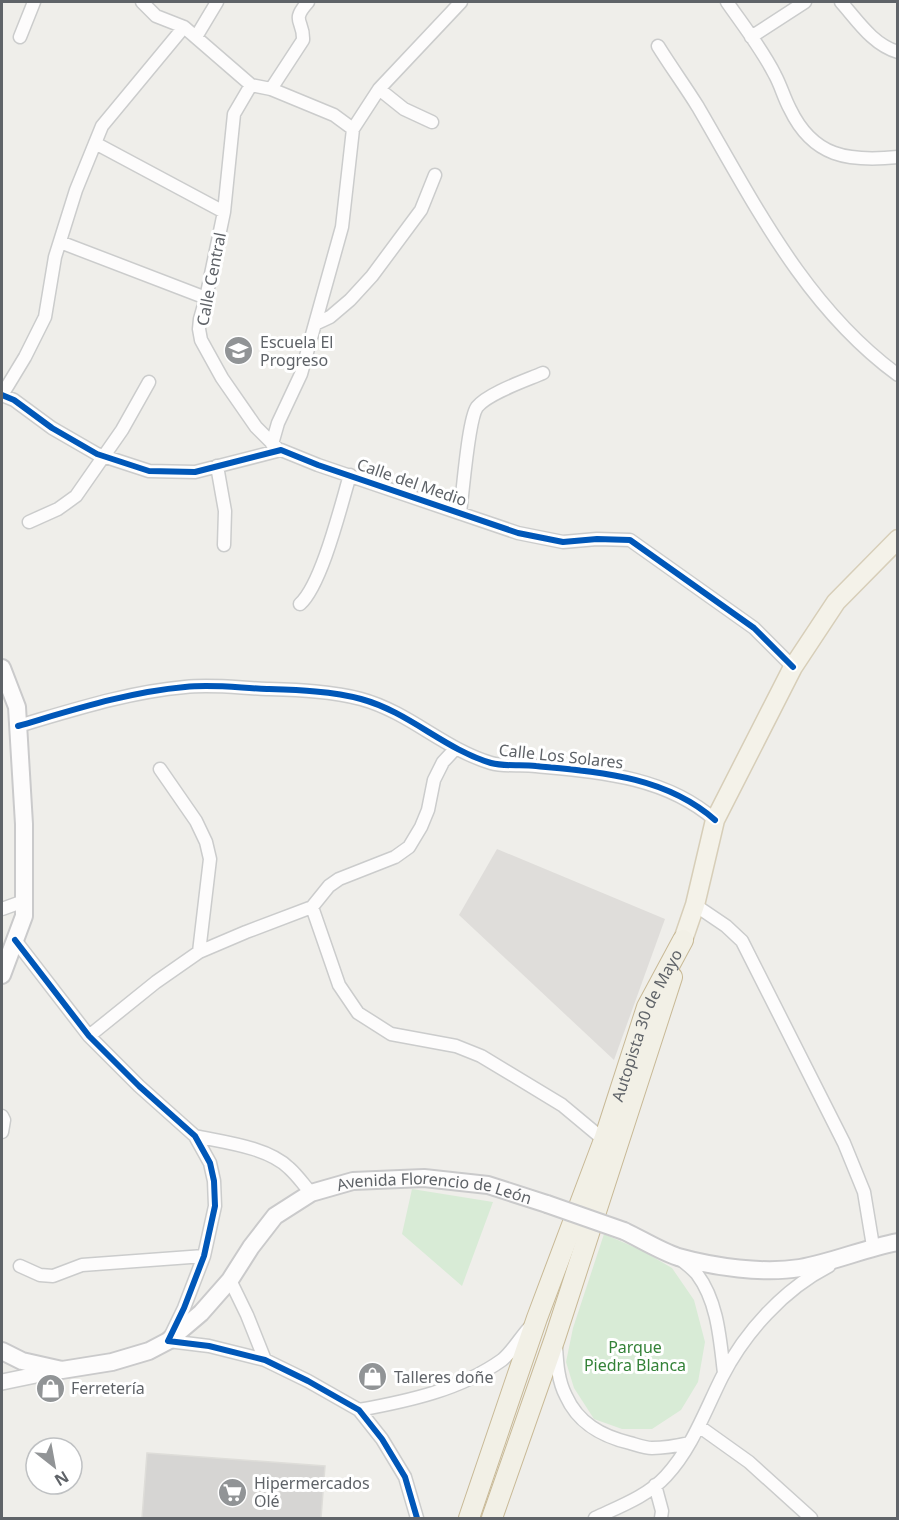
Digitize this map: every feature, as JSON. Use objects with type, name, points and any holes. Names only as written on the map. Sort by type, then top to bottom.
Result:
[{"type":"highway","name":"Autopista 30 de Mayo","points":[[469,1518],[537,1318],[604,1140],[647,1006],[683,940]]},
{"type":"highway","name":"Autopista 30 de Mayo","points":[[492,1518],[555,1338],[659,1022],[683,940]]},
{"type":"main road","points":[[683,940],[695,905],[715,820],[793,667],[836,602],[897,539]]},
{"type":"main road","points":[[2,668],[17,707],[24,824],[24,916],[2,975]]},
{"type":"main road","name":"Avenida Florencio de León","points":[[62,1370],[112,1362],[149,1351],[168,1341],[201,1313],[230,1280],[251,1247],[275,1216],[311,1193],[354,1181],[424,1178],[488,1185],[624,1231],[677,1256],[735,1267],[769,1270],[800,1268],[849,1256],[873,1246],[897,1242]]},
{"type":"main road","points":[[2,1351],[22,1361],[62,1370]]},
{"type":"street","points":[[20,37],[34,2]]},
{"type":"street","points":[[142,2],[156,16],[184,27],[250,85],[271,89],[334,115],[353,129]]},
{"type":"street","points":[[196,38],[217,2]]},
{"type":"street","points":[[271,89],[303,40],[304,32],[298,21],[299,12],[308,2]]},
{"type":"street","points":[[184,27],[102,126],[76,190],[55,257],[45,316],[25,357],[2,395],[14,400],[52,428],[104,457],[149,471],[195,472],[276,447],[278,423],[301,374],[342,227],[353,129],[379,89],[461,2]]},
{"type":"street","points":[[727,2],[775,75],[791,111],[811,141],[827,152],[849,158],[897,157]]},
{"type":"street","points":[[751,37],[805,2]]},
{"type":"street","points":[[841,2],[875,40],[886,49],[897,52]]},
{"type":"street","points":[[658,46],[695,104],[777,244],[834,319],[897,375]]},
{"type":"street","name":"Calle Central","points":[[250,85],[234,114],[224,212],[200,319],[201,340],[222,378],[256,427],[276,447]]},
{"type":"street","points":[[379,89],[404,109],[432,122]]},
{"type":"street","points":[[95,143],[224,212]]},
{"type":"street","points":[[315,324],[330,317],[350,300],[372,276],[421,210],[435,176]]},
{"type":"street","points":[[60,242],[206,298]]},
{"type":"street","points":[[460,512],[466,458],[477,407],[496,393],[543,373]]},
{"type":"street","points":[[29,522],[58,509],[76,496],[122,430],[149,382]]},
{"type":"street","name":"Calle del Medio","points":[[276,447],[318,465],[518,533],[563,542],[597,539],[630,540],[753,628],[793,667]]},
{"type":"street","points":[[217,466],[225,511],[225,545]]},
{"type":"street","points":[[300,604],[307,598],[318,574],[350,475]]},
{"type":"street","name":"Calle Los Solares","points":[[18,726],[104,701],[185,687],[221,686],[295,690],[360,699],[412,721],[456,748],[493,763],[628,777],[682,796],[715,820]]},
{"type":"street","points":[[89,1036],[156,982],[199,952],[312,907],[328,886],[339,879],[395,857],[409,847],[422,828],[434,780],[442,762],[456,748]]},
{"type":"street","points":[[160,769],[196,821],[206,842],[210,860],[199,952]]},
{"type":"street","points":[[2,909],[24,902]]},
{"type":"street","points":[[695,905],[726,926],[742,941],[844,1143],[864,1192],[873,1246]]},
{"type":"street","points":[[312,907],[339,985],[358,1012],[391,1034],[456,1046],[481,1056],[562,1105],[604,1140]]},
{"type":"street","points":[[15,940],[89,1036],[139,1086],[195,1136],[210,1163],[214,1181],[214,1206],[204,1256],[184,1308],[168,1341],[217,1348],[265,1360],[308,1381],[358,1410],[382,1439],[405,1477],[417,1518]]},
{"type":"street","points":[[2,1116],[4,1120],[2,1132]]},
{"type":"street","points":[[195,1136],[253,1149],[274,1158],[288,1166],[311,1193]]},
{"type":"street","points":[[20,1266],[40,1275],[52,1276],[82,1265],[204,1256]]},
{"type":"street","points":[[677,1256],[696,1274],[709,1297],[718,1324],[724,1373]]},
{"type":"street","points":[[595,1518],[644,1494],[665,1477],[700,1427],[724,1373],[746,1339],[765,1316],[819,1271],[849,1256]]},
{"type":"street","points":[[230,1280],[257,1337],[265,1360]]},
{"type":"street","points":[[358,1410],[402,1402],[467,1379],[503,1359],[537,1318]]},
{"type":"street","points":[[555,1338],[558,1373],[565,1396],[578,1417],[595,1431],[619,1441],[649,1448],[688,1443]]},
{"type":"street","points":[[2,1382],[62,1370]]},
{"type":"street","points":[[700,1427],[748,1462],[811,1518]]},
{"type":"street","points":[[655,1485],[662,1511],[660,1518]]},
{"type":"shaded area","points":[[497,849],[665,919],[614,1060],[459,915]]},
{"type":"green space","points":[[412,1189],[493,1202],[462,1286],[402,1234]]},
{"type":"green space","name":"Parque Piedra Blanca","points":[[604,1234],[641,1250],[672,1268],[694,1300],[705,1342],[698,1382],[681,1410],[652,1429],[622,1429],[594,1419],[574,1388],[566,1362],[573,1328]]},
{"type":"building","name":"Hipermercados Olé","points":[[147,1453],[325,1466],[321,1518],[142,1518]]},
{"type":"cycle path","points":[[2,395],[14,400],[52,428],[97,454],[149,471],[195,472],[281,450],[318,465],[518,533],[563,542],[597,539],[630,540],[754,628],[793,667]]},
{"type":"cycle path","points":[[18,726],[122,697],[195,686],[302,690],[350,696],[395,713],[458,749],[491,763],[584,771],[630,779],[675,794],[696,805],[715,820]]},
{"type":"cycle path","points":[[15,940],[89,1036],[139,1086],[195,1136],[210,1163],[214,1181],[215,1206],[204,1256],[184,1308],[168,1341],[209,1346],[265,1360],[359,1410],[382,1439],[405,1477],[417,1518]]},
{"type":"place","name":"Escuela El Progreso","points":[[239,351]]},
{"type":"place","name":"Talleres doñe","points":[[373,1377]]},
{"type":"place","name":"Ferretería","points":[[50,1388]]},
{"type":"place","name":"Hipermercados Olé","points":[[233,1492]]}]
